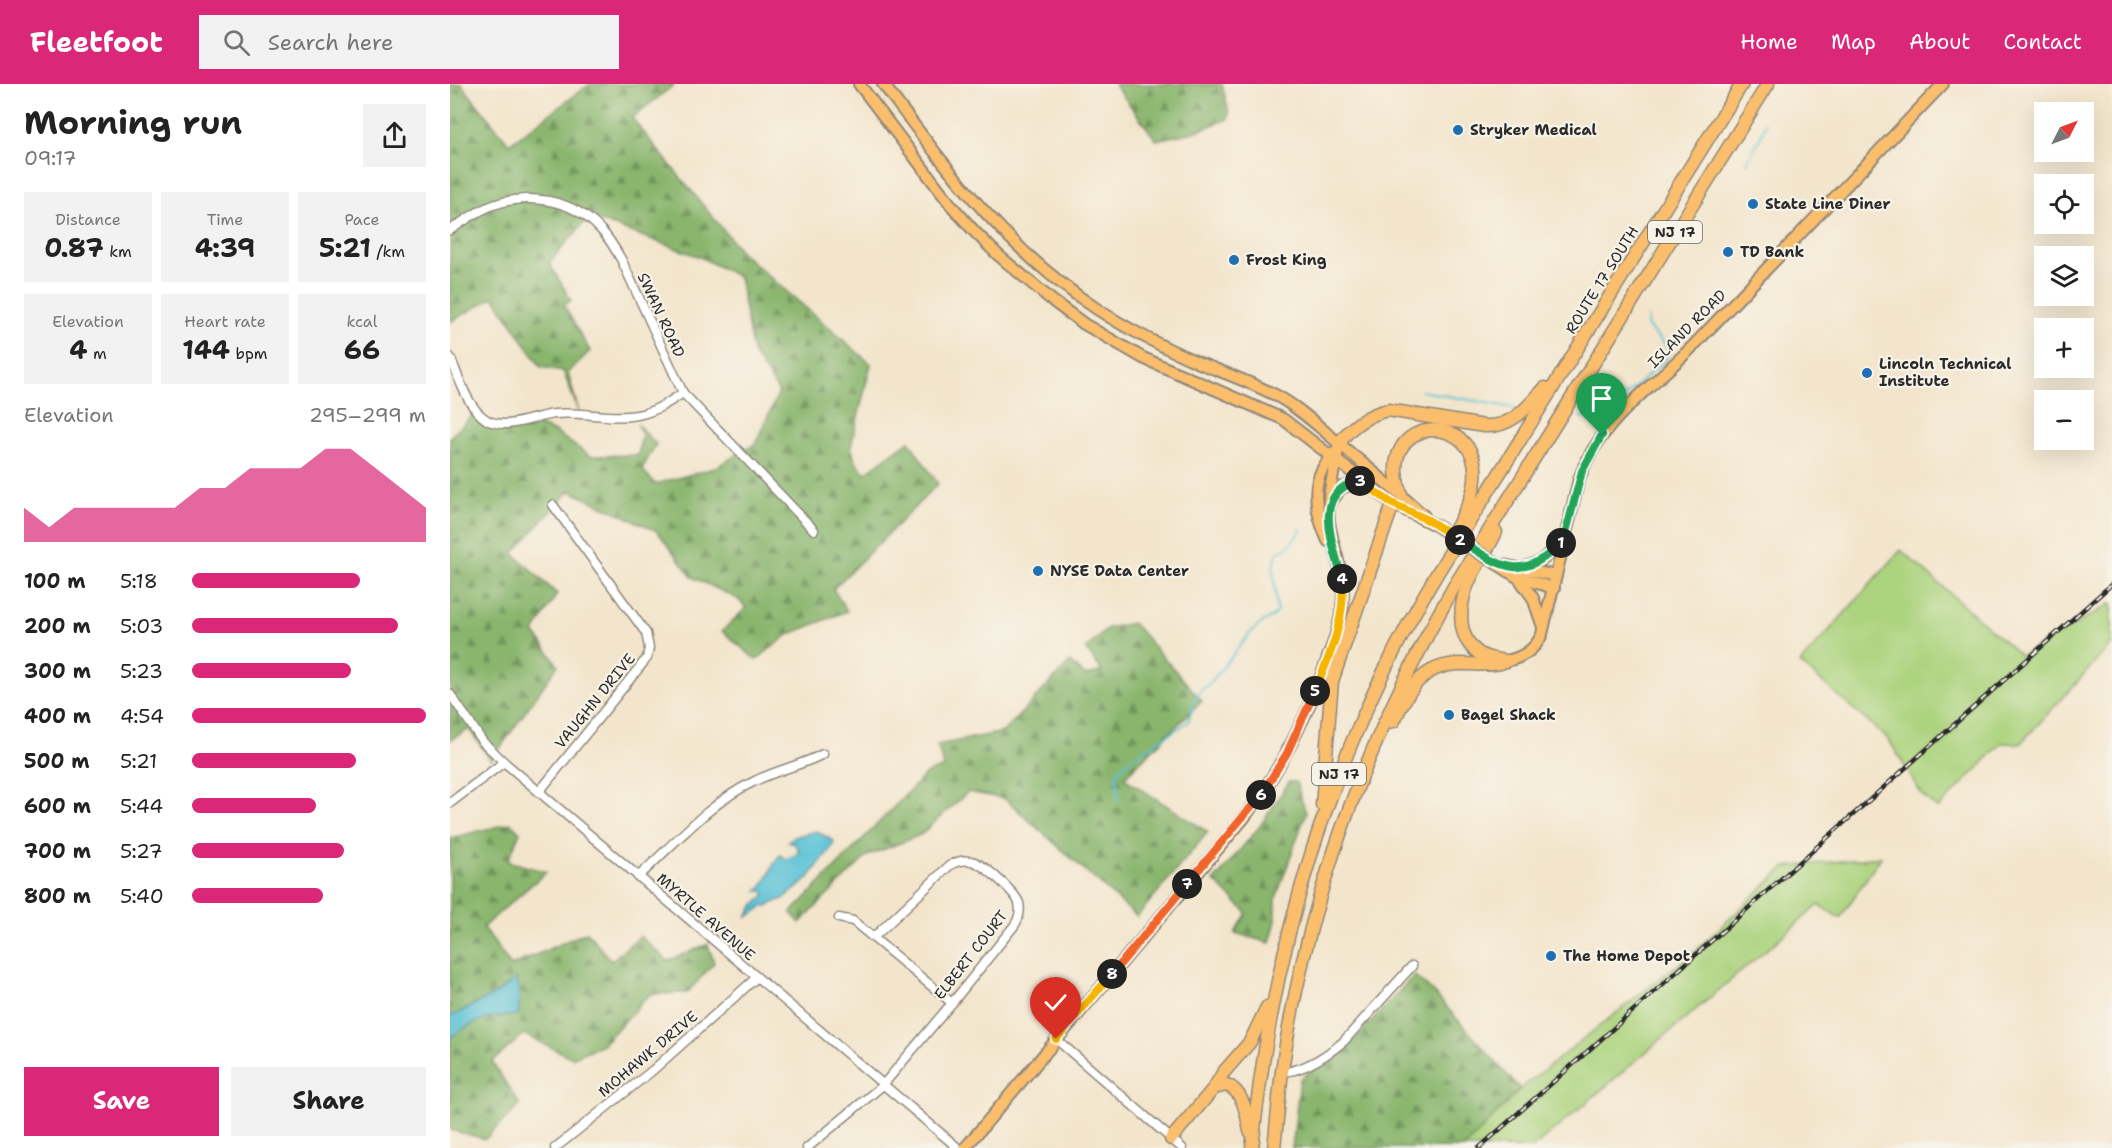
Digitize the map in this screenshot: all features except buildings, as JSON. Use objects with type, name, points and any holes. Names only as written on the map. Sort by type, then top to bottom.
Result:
[{"type":"highway","name":"ROUTE 17 SOUTH","points":[[1563,370],[1742,84]]},
{"type":"highway","name":"NJ 17","points":[[1274,1148],[1282,1072],[1297,989],[1325,880],[1352,800],[1406,675],[1441,610],[1521,478],[1768,84]]},
{"type":"highway","points":[[1340,444],[1345,435],[1362,421],[1388,410],[1484,426],[1505,423],[1523,411],[1563,370]]},
{"type":"highway","name":"NJ 17","points":[[1252,1148],[1262,1065],[1275,990],[1294,907],[1346,756],[1401,637],[1438,572],[1563,370]]},
{"type":"highway","points":[[1320,826],[1332,681],[1397,499],[1395,460],[1400,450],[1412,437],[1427,430],[1446,431],[1460,439],[1469,450],[1475,469],[1474,489],[1438,572]]},
{"type":"highway","points":[[1507,661],[1487,657],[1474,649],[1464,635],[1461,616],[1463,599],[1469,581],[1493,539],[1521,478]]},
{"type":"highway","points":[[1384,723],[1394,721],[1413,686],[1436,669],[1455,664],[1492,665],[1507,661]]},
{"type":"highway","points":[[1171,1139],[1250,1042],[1275,990]]},
{"type":"highway","points":[[1214,1088],[1227,1085],[1237,1092],[1247,1114],[1252,1148]]},
{"type":"main road","points":[[859,84],[951,205],[984,242],[1027,281],[1084,324],[1143,358],[1283,419],[1362,481],[1397,499],[1497,564],[1554,588]]},
{"type":"main road","points":[[883,84],[966,192],[1011,241],[1040,266],[1095,308],[1152,341],[1279,397],[1298,409],[1340,444],[1397,499]]},
{"type":"main road","name":"ISLAND ROAD","points":[[1507,661],[1520,657],[1532,649],[1544,630],[1582,471],[1602,435],[1686,353],[1943,84]]},
{"type":"main road","points":[[884,118],[893,111],[900,114],[923,142],[929,145]]},
{"type":"main road","points":[[919,163],[930,155],[960,192],[966,192]]},
{"type":"main road","points":[[965,1148],[1244,818],[1287,753],[1314,693],[1338,628],[1343,595],[1328,506],[1334,459],[1340,444]]},
{"type":"main road","points":[[1334,459],[1321,471],[1317,504],[1322,526],[1338,562]]},
{"type":"main road","points":[[1328,506],[1341,488],[1362,481]]},
{"type":"main road","points":[[1519,573],[1541,561],[1564,540]]},
{"type":"main road","points":[[1519,573],[1556,576]]},
{"type":"main road","points":[[1519,573],[1536,603],[1544,630]]},
{"type":"street","name":"SWAN ROAD","points":[[450,230],[489,207],[526,199],[553,201],[591,220],[611,242],[622,261],[683,393],[814,530]]},
{"type":"street","points":[[450,357],[470,400],[478,413],[488,421],[517,423],[552,414],[572,412],[611,416],[639,415],[683,393]]},
{"type":"street","name":"VAUGHN DRIVE","points":[[539,792],[647,658],[650,648],[646,633],[553,505]]},
{"type":"street","name":"MYRTLE AVENUE","points":[[450,694],[483,742],[504,762],[958,1148]]},
{"type":"street","points":[[638,877],[727,796],[754,781],[803,764],[823,754]]},
{"type":"street","points":[[450,803],[504,762]]},
{"type":"street","name":"ELBERT COURT","points":[[807,1148],[882,1085],[1014,926],[1019,915],[1018,901],[1015,895],[980,864],[962,861],[948,866],[874,938]]},
{"type":"street","points":[[839,918],[853,921],[952,1003]]},
{"type":"street","points":[[1282,1072],[1309,1065],[1332,1051],[1343,1042],[1412,966]]},
{"type":"street","name":"MOHAWK DRIVE","points":[[555,1148],[653,1070],[756,978]]},
{"type":"street","points":[[1056,1039],[1182,1148]]},
{"type":"green space","points":[[450,84],[461,84],[509,144],[590,84],[675,84],[632,118],[742,253],[871,364],[851,446],[855,461],[865,473],[909,441],[938,484],[833,589],[847,611],[788,635],[756,660],[722,631],[746,608],[738,599],[692,577],[657,531],[570,491],[513,553],[557,594],[534,632],[558,665],[491,761],[469,729],[450,740],[450,437],[474,414],[494,425],[535,424],[555,432],[590,456],[638,455],[642,434],[637,424],[656,444],[642,469],[655,484],[715,468],[755,444],[779,392],[753,353],[739,277],[700,257],[589,217],[549,263],[571,300],[564,306],[590,351],[568,373],[579,413],[563,371],[541,367],[494,297],[450,322]]},
{"type":"green space","points":[[1114,84],[1222,84],[1229,113],[1228,119],[1194,132],[1156,140]]},
{"type":"green space","points":[[1901,550],[2021,656],[2112,603],[2112,644],[2020,744],[2002,743],[1938,809],[1922,795],[1889,740],[1800,663]]},
{"type":"green space","points":[[1133,623],[1202,701],[1124,778],[1208,832],[1137,917],[1005,799],[968,792],[920,835],[867,856],[800,923],[791,913],[927,773],[944,767],[937,745],[1003,732],[1070,662],[1086,676],[1102,671],[1086,649],[1108,628]]},
{"type":"green space","points":[[1289,782],[1296,782],[1306,813],[1276,898],[1276,921],[1270,943],[1235,933],[1247,913],[1214,881],[1260,826]]},
{"type":"green space","points":[[511,823],[520,832],[508,861],[546,872],[483,927],[511,966],[587,932],[611,961],[640,936],[668,961],[708,944],[714,963],[687,993],[650,994],[603,1044],[572,1058],[524,1034],[492,1062],[520,1105],[485,1139],[450,1130],[450,838]]},
{"type":"green space","points":[[1881,857],[1840,918],[1819,905],[1533,1148],[1464,1148],[1520,1089],[1696,950],[1785,867]]},
{"type":"green space","points":[[1414,975],[1434,993],[1520,1089],[1464,1148],[1292,1148],[1300,1079],[1356,1038]]},
{"type":"water","points":[[816,831],[834,841],[807,880],[783,899],[761,908],[746,918],[754,905],[765,895],[764,891],[757,891],[765,882],[776,860],[780,855],[786,859],[796,855],[799,850],[795,844],[788,842],[794,837]]},
{"type":"water","points":[[516,979],[519,989],[519,1014],[479,1021],[450,1038],[450,1017],[497,993]]},
{"type":"waterway","points":[[1747,162],[1766,123]]},
{"type":"waterway","points":[[1580,417],[1597,419],[1668,357],[1668,348],[1647,326],[1648,318]]},
{"type":"waterway","points":[[1421,391],[1514,408]]},
{"type":"waterway","points":[[1119,800],[1117,771],[1134,757],[1188,722],[1197,694],[1211,682],[1252,631],[1273,617],[1277,611],[1273,567],[1277,553],[1290,545],[1301,530]]},
{"type":"railway","points":[[1479,1148],[2112,584]]},
{"type":"place","name":"Stryker Medical","points":[[1458,130]]},
{"type":"place","name":"State Line Diner","points":[[1753,204]]},
{"type":"place","name":"TD Bank","points":[[1728,252]]},
{"type":"place","name":"Frost King","points":[[1234,260]]},
{"type":"place","name":"Lincoln Technical Institute","points":[[1867,373]]},
{"type":"place","name":"NYSE Data Center","points":[[1038,571]]},
{"type":"place","name":"Bagel Shack","points":[[1449,715]]},
{"type":"place","name":"The Home Depot","points":[[1551,956]]},
{"type":"route","points":[[1056,1039],[1244,818],[1287,753],[1325,666],[1342,608],[1342,582],[1328,514],[1328,506],[1338,491],[1345,485],[1362,481],[1393,504],[1428,520],[1497,564],[1520,568],[1541,561],[1564,540],[1579,478],[1589,455],[1602,435]]}]
